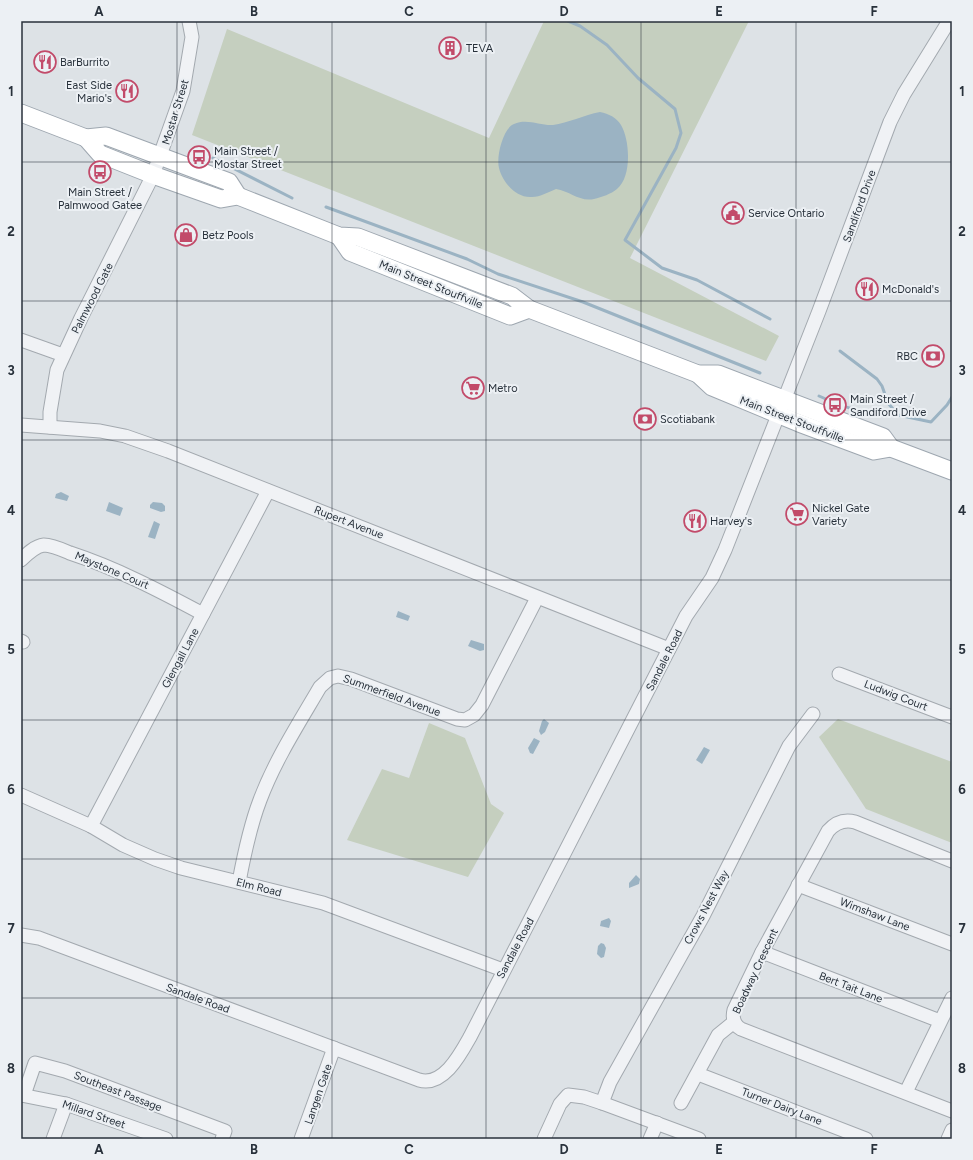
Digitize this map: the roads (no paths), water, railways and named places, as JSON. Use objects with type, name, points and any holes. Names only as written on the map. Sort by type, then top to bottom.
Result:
[{"type":"main road","name":"Main Street Stouffville","points":[[21,113],[86,138],[106,136],[229,182],[238,196]]},
{"type":"main road","name":"Main Street Stouffville","points":[[86,138],[100,154],[153,175],[221,199],[238,196],[339,236],[358,237],[505,293],[512,296],[530,309],[698,374],[718,374],[781,406],[883,437],[891,448],[952,471]]},
{"type":"street","name":"Mostar Street","points":[[153,175],[184,91],[192,37],[189,21]]},
{"type":"street","name":"Sandiford Drive","points":[[781,406],[890,122],[904,94],[949,21]]},
{"type":"street","name":"Palmwood Gate","points":[[50,427],[50,412],[57,370],[63,355],[153,175]]},
{"type":"street","points":[[21,340],[63,355]]},
{"type":"street","name":"Sandale Road","points":[[21,935],[39,938],[419,1080],[434,1080],[444,1073],[468,1041],[503,970],[686,616],[712,578],[725,550],[781,406]]},
{"type":"street","name":"Rupert Avenue","points":[[21,425],[100,431],[125,436],[347,520],[537,598],[586,614],[669,649]]},
{"type":"street","name":"Glengall Lane","points":[[92,826],[268,491]]},
{"type":"street","name":"Maystone Court","points":[[21,560],[32,550],[44,546],[58,548],[84,557],[152,587],[203,614]]},
{"type":"street","name":"Summerfield Avenue","points":[[239,882],[243,860],[260,798],[279,758],[320,687],[330,678],[338,676],[352,679],[457,719],[465,720],[474,715],[482,705],[537,598]]},
{"type":"street","name":"Ludwig Court","points":[[839,674],[952,717]]},
{"type":"street","name":"Crows Nest Way","points":[[602,1103],[610,1082],[703,916],[789,746],[813,714]]},
{"type":"street","name":"Elm Road","points":[[21,795],[92,826],[123,845],[155,859],[323,903],[503,970]]},
{"type":"street","name":"Boadway Crescent","points":[[952,861],[855,822],[844,821],[834,825],[828,831],[798,885],[762,952],[734,1010],[734,1022],[741,1029],[952,1111]]},
{"type":"street","name":"Wimshaw Lane","points":[[798,885],[952,944]]},
{"type":"street","name":"Bert Tait Lane","points":[[762,952],[940,1022]]},
{"type":"street","points":[[906,1092],[952,998]]},
{"type":"street","points":[[681,1103],[718,1036],[734,1022]]},
{"type":"street","name":"Langen Gate","points":[[301,1139],[334,1048]]},
{"type":"street","name":"Southeast Passage","points":[[23,1095],[35,1063],[65,1071],[225,1131],[222,1139]]},
{"type":"street","name":"Turner Dairy Lane","points":[[698,1074],[866,1139]]},
{"type":"street","name":"Millard Street","points":[[23,1095],[66,1104],[166,1139]]},
{"type":"street","points":[[544,1139],[560,1104],[568,1095],[584,1097],[602,1103],[699,1139]]},
{"type":"street","points":[[53,1139],[66,1104]]},
{"type":"street","points":[[650,1139],[657,1123]]},
{"type":"street","points":[[948,1139],[952,1130]]},
{"type":"water","points":[[600,112],[615,118],[621,125],[628,149],[625,176],[617,189],[603,196],[589,200],[579,198],[556,189],[540,196],[530,197],[519,194],[506,183],[498,163],[501,143],[510,127],[519,122],[553,125]]},
{"type":"water","points":[[61,492],[69,496],[67,501],[55,498],[56,494]]},
{"type":"water","points":[[109,502],[123,508],[120,516],[106,511]]},
{"type":"water","points":[[153,502],[162,503],[165,506],[165,511],[161,512],[150,508],[150,505]]},
{"type":"water","points":[[154,521],[160,524],[155,539],[148,537]]},
{"type":"water","points":[[398,611],[410,616],[408,621],[396,617]]},
{"type":"water","points":[[471,640],[484,644],[484,650],[480,651],[468,646]]},
{"type":"water","points":[[544,719],[549,723],[545,732],[541,735],[539,731]]},
{"type":"water","points":[[534,738],[540,741],[533,754],[530,753],[528,748]]},
{"type":"water","points":[[704,747],[710,750],[702,764],[696,760]]},
{"type":"water","points":[[636,875],[640,879],[639,884],[629,888],[629,883]]},
{"type":"water","points":[[609,918],[611,921],[609,928],[600,926],[601,921]]},
{"type":"water","points":[[601,943],[604,944],[606,948],[604,957],[601,958],[597,954],[598,946]]},
{"type":"waterway","points":[[568,21],[580,26],[607,45],[638,78],[675,109],[681,133],[676,148],[625,240],[662,268],[697,280],[770,319]]},
{"type":"waterway","points":[[213,158],[292,198]]},
{"type":"waterway","points":[[326,207],[467,259],[498,274],[583,302],[760,373]]},
{"type":"waterway","points":[[840,351],[877,379],[882,386],[888,403],[898,415],[931,422],[947,405],[952,397]]},
{"type":"waterway","points":[[819,396],[857,410],[876,414],[896,413]]},
{"type":"place","name":"TEVA","points":[[450,48]]},
{"type":"place","name":"BarBurrito","points":[[45,62]]},
{"type":"place","name":"East Side Mario's","points":[[127,91]]},
{"type":"place","name":"Main Street / Mostar Street","points":[[199,157]]},
{"type":"place","name":"Main Street / Palmwood Gatee","points":[[100,172]]},
{"type":"place","name":"Service Ontario","points":[[733,213]]},
{"type":"place","name":"Betz Pools","points":[[186,235]]},
{"type":"place","name":"McDonald's","points":[[867,289]]},
{"type":"place","name":"RBC","points":[[933,356]]},
{"type":"place","name":"Metro","points":[[473,388]]},
{"type":"place","name":"Main Street / Sandiford Drive","points":[[835,405]]},
{"type":"place","name":"Scotiabank","points":[[645,419]]},
{"type":"place","name":"Nickel Gate Variety","points":[[797,514]]},
{"type":"place","name":"Harvey's","points":[[695,521]]}]
